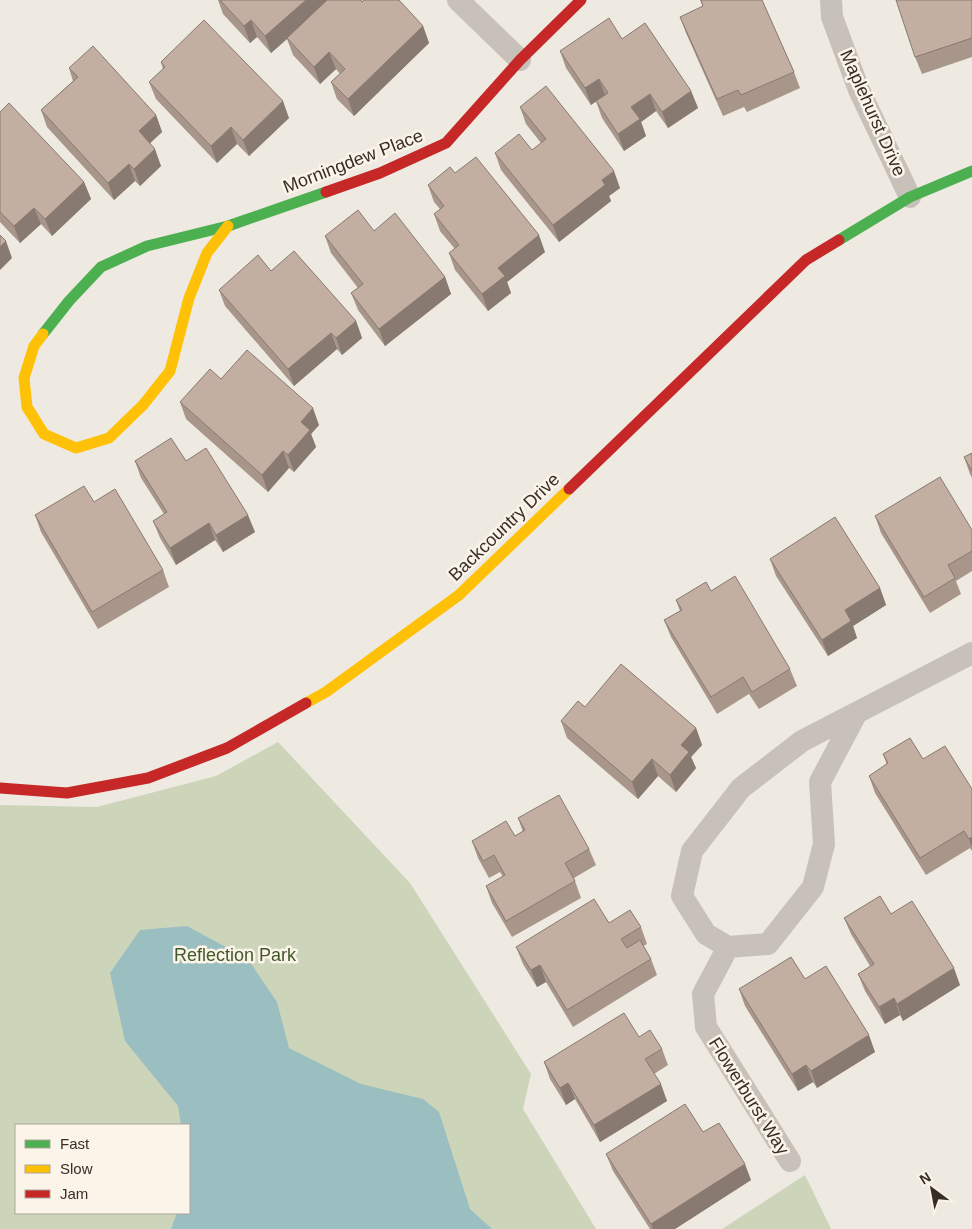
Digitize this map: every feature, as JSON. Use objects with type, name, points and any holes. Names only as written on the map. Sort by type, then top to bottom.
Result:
[{"type":"street","points":[[458,0],[520,60]]},
{"type":"street","name":"Morningdew Place","points":[[228,226],[207,254],[189,298],[170,371],[143,405],[109,438],[84,446],[76,448],[44,434],[27,407],[24,378],[34,346],[69,301],[100,267],[147,246],[228,226],[380,173],[446,144],[520,60],[581,0]]},
{"type":"street","name":"Maplehurst Drive","points":[[831,0],[832,17],[859,90],[910,197]]},
{"type":"street","name":"Backcountry Drive","points":[[0,788],[67,793],[148,778],[227,748],[326,692],[459,595],[806,260],[910,197],[972,171]]},
{"type":"street","points":[[856,714],[820,782],[824,844],[813,887],[768,944],[728,947],[706,934],[682,896],[692,850],[741,788],[802,741],[972,653]]},
{"type":"street","name":"Flowerburst Way","points":[[728,947],[703,994],[706,1027],[790,1161]]},
{"type":"green space","name":"Reflection Park","points":[[278,742],[410,883],[531,1074],[523,1109],[596,1229],[0,1229],[0,805],[97,807],[216,776]]},
{"type":"green space","points":[[805,1175],[831,1229],[722,1229]]},
{"type":"water","points":[[187,926],[248,959],[277,1002],[289,1048],[361,1084],[423,1099],[439,1112],[470,1209],[492,1229],[171,1229],[177,1214],[190,1214],[190,1124],[181,1124],[178,1106],[125,1041],[110,973],[140,930]]},
{"type":"building","points":[[220,0],[306,0],[265,36],[251,20],[244,26]]},
{"type":"building","points":[[327,0],[361,0],[362,2],[364,0],[399,0],[423,26],[348,99],[331,82],[345,69],[329,52],[314,67],[287,38]]},
{"type":"building","points":[[701,0],[762,0],[794,72],[741,95],[738,90],[717,99],[680,17],[703,6]]},
{"type":"building","points":[[896,0],[972,0],[972,38],[915,57]]},
{"type":"building","points":[[609,18],[622,39],[645,23],[691,91],[662,112],[650,94],[631,107],[640,119],[618,134],[596,101],[608,93],[599,79],[585,88],[560,51]]},
{"type":"building","points":[[204,20],[283,101],[243,140],[231,127],[211,146],[149,82],[165,67],[161,62]]},
{"type":"building","points":[[93,46],[156,115],[139,131],[155,149],[134,169],[129,164],[108,183],[41,110],[78,77],[69,68]]},
{"type":"building","points":[[546,86],[614,171],[602,180],[605,185],[553,225],[495,153],[519,134],[532,150],[546,139],[520,107]]},
{"type":"building","points":[[9,103],[84,182],[45,219],[34,208],[14,226],[0,212],[0,112]]},
{"type":"building","points":[[476,157],[539,235],[498,268],[505,276],[482,294],[449,253],[459,245],[434,214],[444,206],[428,185],[450,167],[455,173]]},
{"type":"building","points":[[358,210],[374,231],[395,213],[445,277],[379,329],[351,293],[363,284],[325,236]]},
{"type":"building","points":[[0,235],[6,241],[0,247]]},
{"type":"building","points":[[294,251],[356,321],[336,338],[331,333],[288,369],[219,290],[258,255],[271,271]]},
{"type":"building","points":[[247,350],[313,408],[301,422],[310,430],[288,455],[283,451],[262,475],[180,402],[210,369],[221,379]]},
{"type":"building","points":[[171,438],[186,461],[206,448],[248,515],[216,535],[209,523],[170,548],[153,521],[167,512],[135,461]]},
{"type":"building","points":[[972,453],[972,471],[964,457]]},
{"type":"building","points":[[940,477],[972,530],[972,551],[948,565],[955,578],[924,597],[875,516]]},
{"type":"building","points":[[84,486],[94,502],[115,489],[163,570],[92,612],[35,515]]},
{"type":"building","points":[[835,517],[880,588],[845,610],[851,621],[822,640],[770,559]]},
{"type":"building","points":[[735,576],[790,669],[752,692],[743,677],[711,697],[664,620],[682,610],[676,600],[706,582],[711,591]]},
{"type":"building","points":[[621,664],[696,728],[681,745],[689,752],[670,775],[652,759],[632,782],[561,721],[578,701],[585,707]]},
{"type":"building","points":[[910,738],[923,759],[945,746],[972,789],[972,837],[969,839],[964,831],[920,858],[869,776],[888,763],[883,754]]},
{"type":"building","points":[[559,795],[589,849],[565,863],[575,881],[506,921],[486,886],[505,875],[494,855],[483,861],[472,841],[506,821],[515,836],[525,830],[518,818]]},
{"type":"building","points":[[880,896],[891,914],[912,901],[954,968],[897,1004],[894,998],[879,1007],[858,974],[874,964],[844,918]]},
{"type":"building","points":[[594,899],[609,923],[630,910],[641,927],[621,939],[627,948],[640,940],[651,959],[567,1010],[540,965],[531,970],[516,947]]},
{"type":"building","points":[[791,957],[805,979],[826,966],[869,1035],[811,1071],[806,1065],[792,1074],[739,989]]},
{"type":"building","points":[[624,1013],[639,1037],[650,1030],[662,1049],[645,1059],[661,1084],[594,1125],[568,1083],[560,1088],[544,1062]]},
{"type":"building","points":[[685,1104],[703,1132],[719,1123],[745,1164],[651,1224],[606,1154]]},
{"type":"traffic: fast","points":[[839,240],[910,197],[972,171]]},
{"type":"traffic: fast","points":[[43,334],[69,301],[101,267],[147,246],[228,226],[326,192]]},
{"type":"traffic: slow","points":[[43,334],[34,346],[24,378],[27,407],[44,434],[76,448],[109,438],[143,405],[170,371],[189,298],[207,253],[228,226]]},
{"type":"traffic: slow","points":[[306,703],[326,692],[459,595],[569,489]]},
{"type":"traffic: jam","points":[[326,192],[380,173],[446,143],[520,60],[581,0]]},
{"type":"traffic: jam","points":[[569,489],[806,260],[839,240]]},
{"type":"traffic: jam","points":[[0,788],[67,793],[148,778],[227,748],[306,703]]}]
